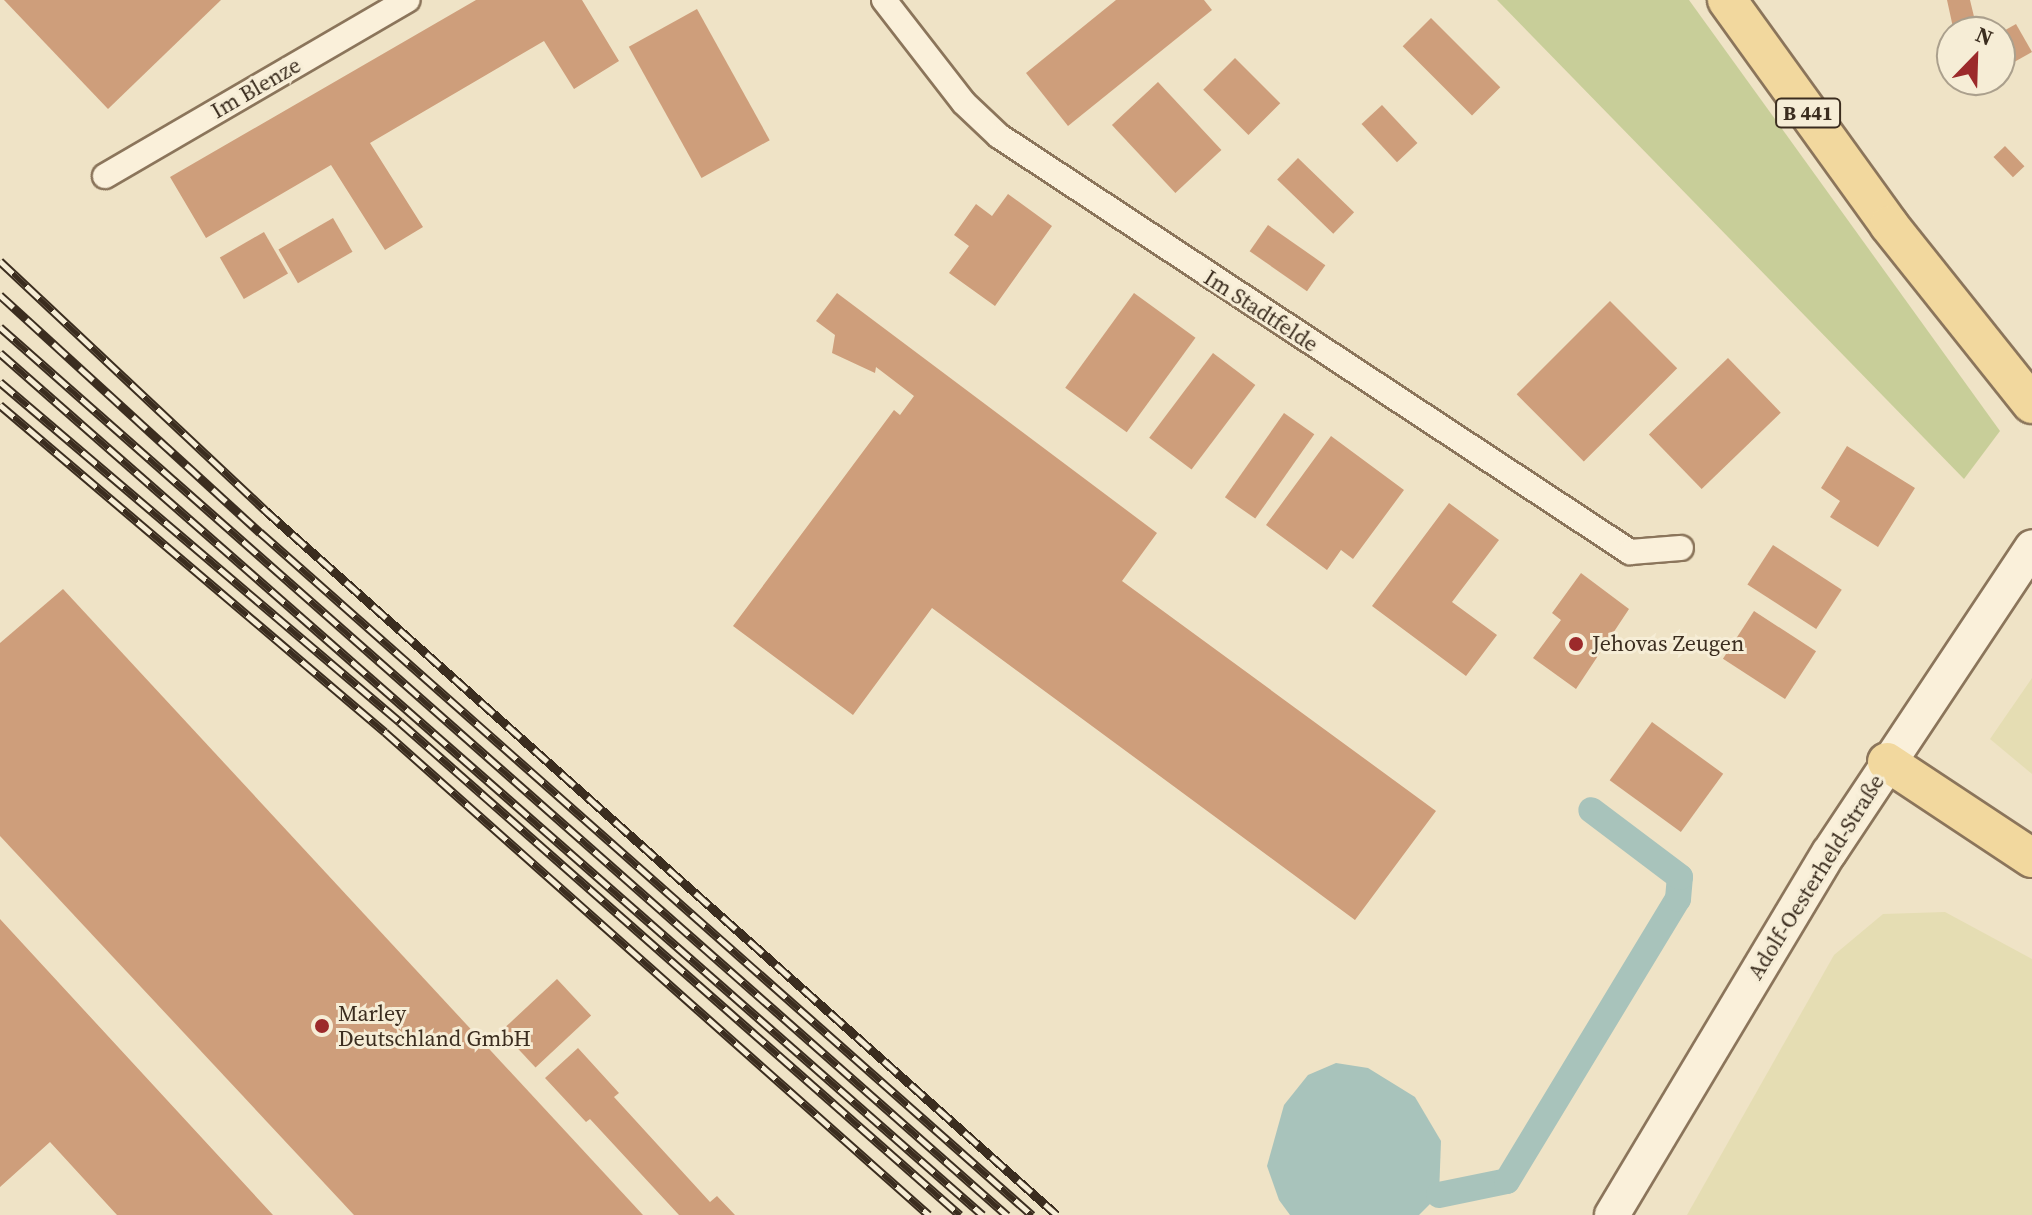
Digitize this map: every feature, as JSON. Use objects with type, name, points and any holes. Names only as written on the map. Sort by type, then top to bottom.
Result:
[{"type":"main road","name":"B 441","points":[[1727,0],[1889,225],[2032,404]]},
{"type":"main road","points":[[1887,762],[2032,858]]},
{"type":"street","name":"Im Blenze","points":[[105,176],[407,0]]},
{"type":"street","name":"Im Stadtfelde","points":[[884,0],[964,103],[999,136],[1618,545],[1630,552],[1681,548]]},
{"type":"street","name":"Adolf-Oesterheld-Straße","points":[[1612,1215],[1887,762],[2032,547]]},
{"type":"shaded area","points":[[2032,678],[2032,774],[1990,739]]},
{"type":"shaded area","points":[[1945,912],[2032,959],[2032,1215],[1687,1215],[1834,955],[1883,914]]},
{"type":"green space","points":[[1497,0],[1689,0],[2000,431],[1964,479]]},
{"type":"water","points":[[1336,1063],[1368,1068],[1415,1097],[1441,1141],[1439,1195],[1419,1215],[1290,1215],[1279,1200],[1267,1166],[1284,1105],[1308,1075]]},
{"type":"building","points":[[4,0],[221,0],[108,109]]},
{"type":"building","points":[[476,0],[582,0],[619,61],[574,89],[544,41],[370,143],[423,227],[385,250],[331,165],[206,238],[170,177]]},
{"type":"building","points":[[1116,0],[1204,0],[1212,10],[1068,126],[1026,73]]},
{"type":"building","points":[[1947,0],[1970,0],[1974,16],[1950,16]]},
{"type":"building","points":[[697,9],[770,140],[702,178],[629,47]]},
{"type":"building","points":[[1431,18],[1500,87],[1472,116],[1403,46]]},
{"type":"building","points":[[2016,24],[2032,52],[2016,61]]},
{"type":"building","points":[[1235,58],[1280,103],[1248,135],[1203,90]]},
{"type":"building","points":[[1158,82],[1221,150],[1175,193],[1112,125]]},
{"type":"building","points":[[1382,105],[1417,143],[1397,162],[1362,124]]},
{"type":"building","points":[[2005,146],[2024,166],[2013,177],[1993,157]]},
{"type":"building","points":[[1298,158],[1354,212],[1333,234],[1277,180]]},
{"type":"building","points":[[1008,194],[1052,226],[995,306],[949,273],[969,246],[954,235],[976,204],[992,216]]},
{"type":"building","points":[[333,218],[352,252],[298,283],[278,250]]},
{"type":"building","points":[[1268,225],[1325,265],[1307,291],[1250,251]]},
{"type":"building","points":[[264,232],[288,274],[244,299],[220,258]]},
{"type":"building","points":[[837,293],[1157,533],[1122,581],[1436,811],[1355,920],[932,608],[853,715],[733,626],[894,410],[900,415],[914,396],[876,367],[875,373],[832,353],[835,335],[816,321]]},
{"type":"building","points":[[1134,293],[1195,338],[1127,432],[1065,388]]},
{"type":"building","points":[[1610,301],[1677,368],[1584,462],[1517,394]]},
{"type":"building","points":[[1213,353],[1255,385],[1192,470],[1149,438]]},
{"type":"building","points":[[1728,358],[1781,413],[1702,489],[1649,434]]},
{"type":"building","points":[[1284,413],[1314,434],[1255,519],[1225,497]]},
{"type":"building","points":[[1331,436],[1404,490],[1353,559],[1341,550],[1327,570],[1266,525]]},
{"type":"building","points":[[1847,446],[1915,488],[1878,547],[1830,517],[1840,501],[1821,488]]},
{"type":"building","points":[[1449,503],[1499,540],[1452,602],[1497,635],[1466,676],[1372,606]]},
{"type":"building","points":[[1773,545],[1842,590],[1816,629],[1747,584]]},
{"type":"building","name":"Jehovas Zeugen","points":[[1581,573],[1629,609],[1576,689],[1533,658],[1561,620],[1552,613]]},
{"type":"building","name":"Marley Deutschland GmbH","points":[[63,589],[643,1215],[354,1215],[0,836],[0,643]]},
{"type":"building","points":[[1754,611],[1816,651],[1785,699],[1723,659]]},
{"type":"building","points":[[1652,722],[1723,774],[1681,832],[1610,780]]},
{"type":"building","points":[[0,919],[273,1215],[117,1215],[50,1142],[0,1187]]},
{"type":"building","points":[[557,979],[591,1016],[536,1067],[501,1031]]},
{"type":"building","points":[[578,1048],[619,1093],[614,1097],[710,1202],[717,1196],[735,1215],[679,1215],[590,1119],[586,1122],[545,1078]]},
{"type":"waterway","points":[[1439,1195],[1507,1181],[1678,899],[1680,877],[1591,810]]},
{"type":"railway","points":[[0,261],[265,510],[1057,1215]]},
{"type":"railway","points":[[0,295],[260,532],[1032,1215]]},
{"type":"railway","points":[[0,327],[1007,1215]]},
{"type":"railway","points":[[0,353],[983,1215]]},
{"type":"railway","points":[[0,382],[400,722],[960,1215]]},
{"type":"railway","points":[[0,405],[385,732],[929,1215]]},
{"type":"place","name":"Jehovas Zeugen","points":[[1576,644]]},
{"type":"place","name":"Marley Deutschland GmbH","points":[[322,1026]]}]
